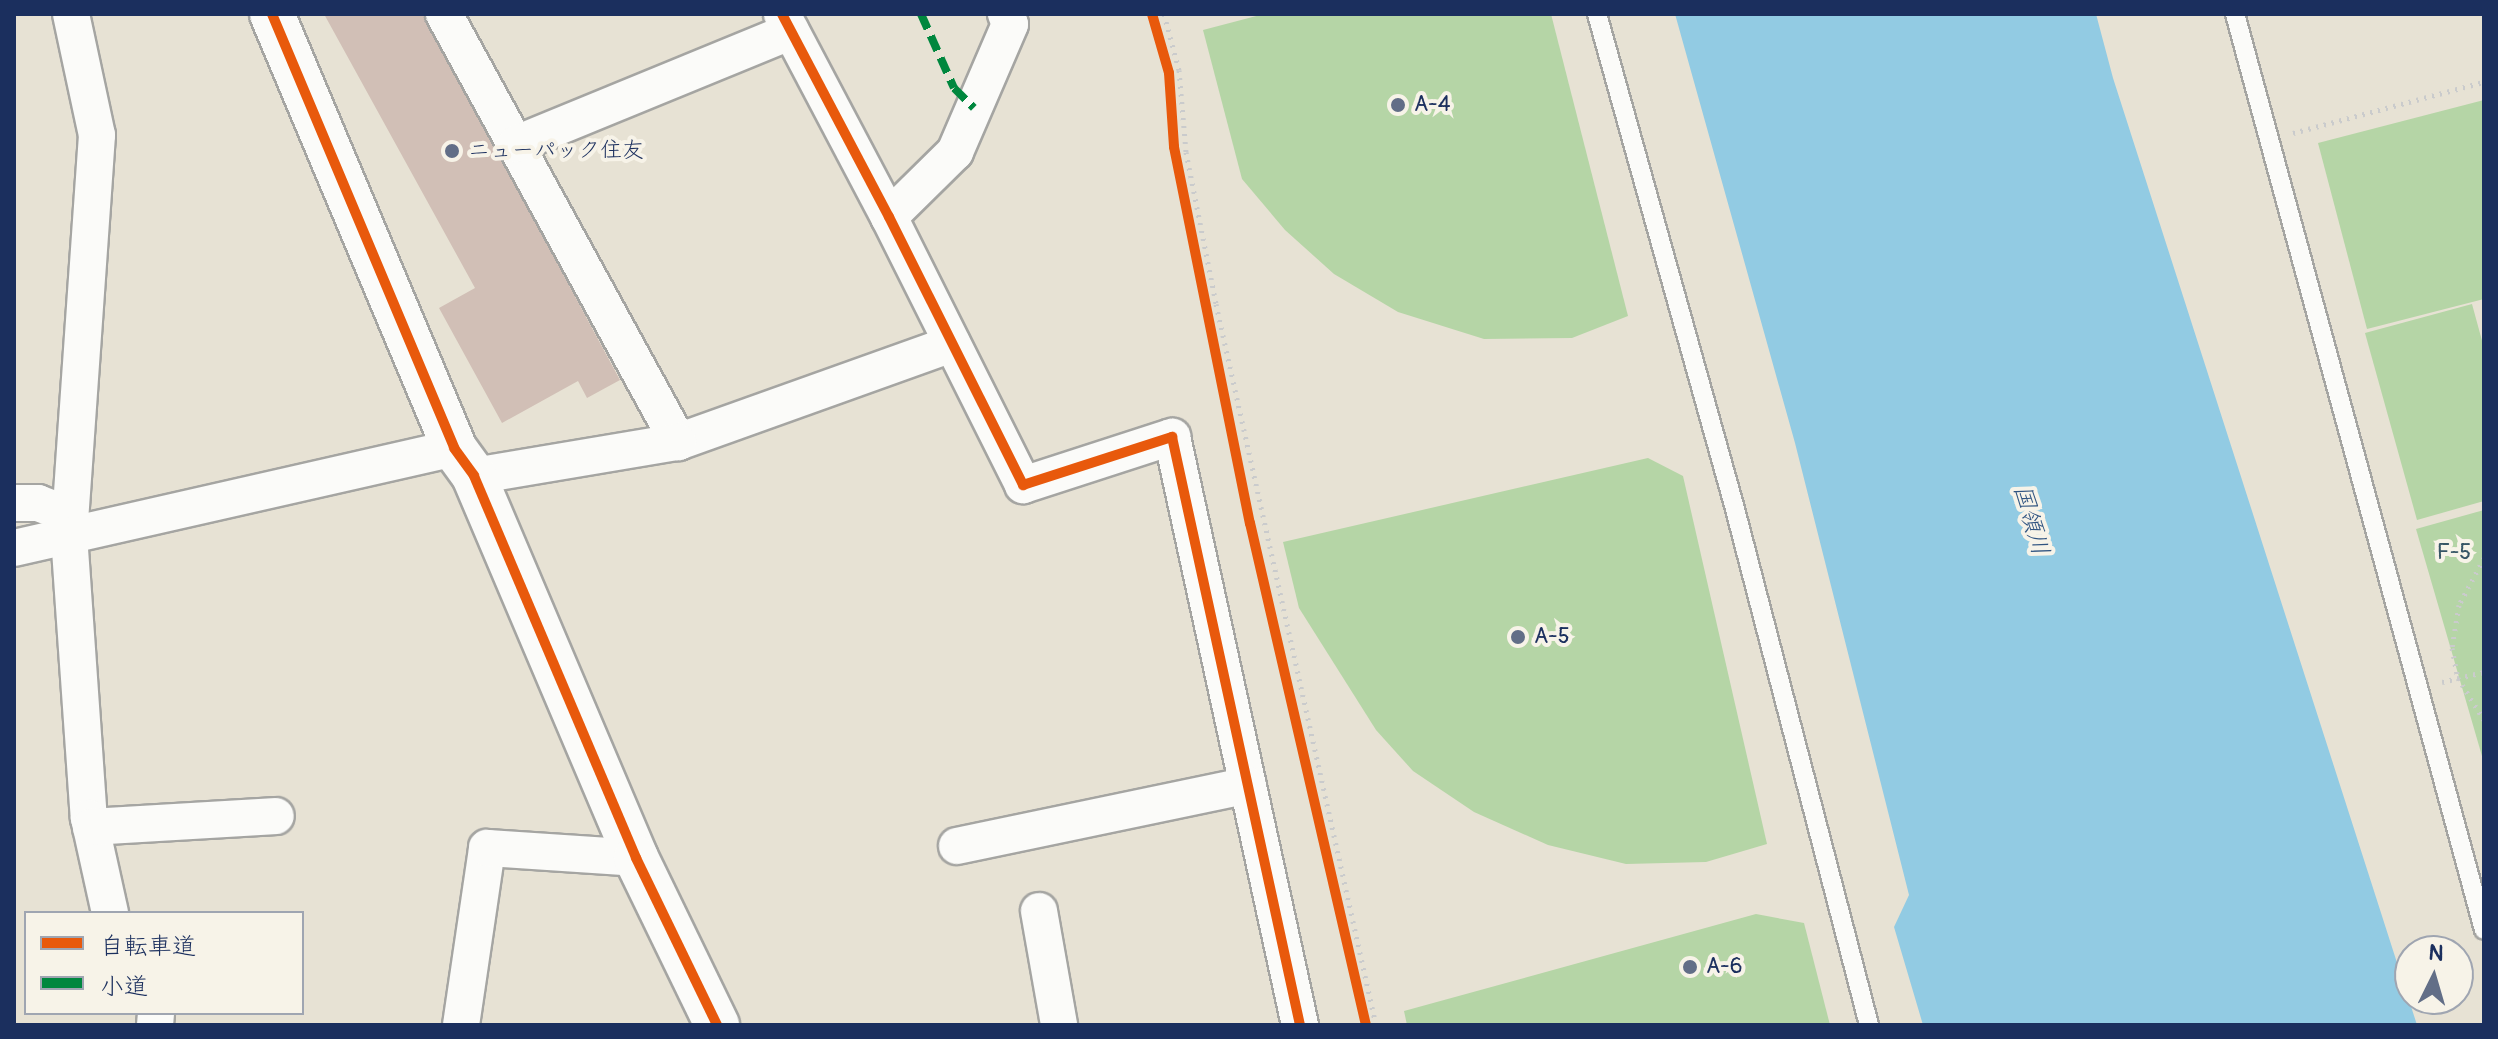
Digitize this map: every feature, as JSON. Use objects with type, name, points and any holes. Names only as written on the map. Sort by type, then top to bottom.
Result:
[{"type":"street","points":[[71,14],[97,135],[70,525],[91,827],[110,911]]},
{"type":"street","points":[[272,14],[636,858],[717,1025]]},
{"type":"street","points":[[444,14],[678,442]]},
{"type":"street","points":[[889,217],[955,152],[1010,24],[1006,14]]},
{"type":"street","points":[[516,144],[786,23],[889,217],[1023,485],[1172,437],[1300,1025]]},
{"type":"street","points":[[14,548],[70,525],[464,462],[678,442],[952,344]]},
{"type":"street","points":[[14,503],[38,503],[70,525]]},
{"type":"street","points":[[957,846],[1248,785]]},
{"type":"street","points":[[91,827],[276,816]]},
{"type":"street","points":[[461,1025],[487,848],[636,858]]},
{"type":"street","points":[[1039,911],[1059,1025]]},
{"type":"lane","points":[[1597,14],[1735,509],[1869,1025]]},
{"type":"lane","points":[[2235,14],[2484,930]]},
{"type":"path","points":[[1152,14],[1169,73],[1174,147],[1250,523],[1366,1025]]},
{"type":"path","points":[[1164,14],[1179,70],[1186,152],[1216,304],[1376,1025]]},
{"type":"path","points":[[2269,139],[2484,82]]},
{"type":"path","points":[[2484,558],[2459,605],[2452,648],[2458,678],[2484,720]]},
{"type":"path","points":[[2458,678],[2484,672]]},
{"type":"green space","name":"A-4","points":[[1264,14],[1551,14],[1628,316],[1572,338],[1484,339],[1398,312],[1334,274],[1285,230],[1242,179],[1203,30]]},
{"type":"green space","points":[[2484,100],[2484,299],[2367,329],[2318,143]]},
{"type":"green space","points":[[2472,304],[2484,348],[2484,501],[2417,520],[2365,333]]},
{"type":"green space","name":"A-5","points":[[1648,458],[1683,476],[1767,844],[1706,862],[1626,864],[1548,845],[1474,812],[1413,771],[1376,730],[1299,608],[1283,542]]},
{"type":"green space","name":"F-5","points":[[2484,510],[2484,763],[2416,529]]},
{"type":"green space","name":"A-6","points":[[1756,914],[1804,923],[1830,1025],[1407,1025],[1404,1011]]},
{"type":"water","name":"国領川","points":[[1675,14],[2096,14],[2113,78],[2394,953],[2394,1015],[2414,1015],[2417,1025],[1923,1025],[1894,927],[1909,895],[1795,443]]},
{"type":"building","name":"ニューパック住友","points":[[324,14],[423,14],[620,380],[587,398],[578,381],[502,423],[439,308],[475,288]]},
{"type":"marked path","points":[[921,14],[954,88],[974,108]]},
{"type":"cycle path","points":[[272,14],[454,448],[474,476],[636,858],[717,1025]]},
{"type":"cycle path","points":[[782,14],[889,217],[1023,485],[1172,437],[1300,1025]]},
{"type":"cycle path","points":[[1152,14],[1169,73],[1174,147],[1250,523],[1366,1025]]},
{"type":"place","name":"A-4","points":[[1398,105]]},
{"type":"place","name":"ニューパック住友","points":[[452,151]]},
{"type":"place","name":"A-5","points":[[1518,637]]},
{"type":"place","name":"A-6","points":[[1690,967]]}]
